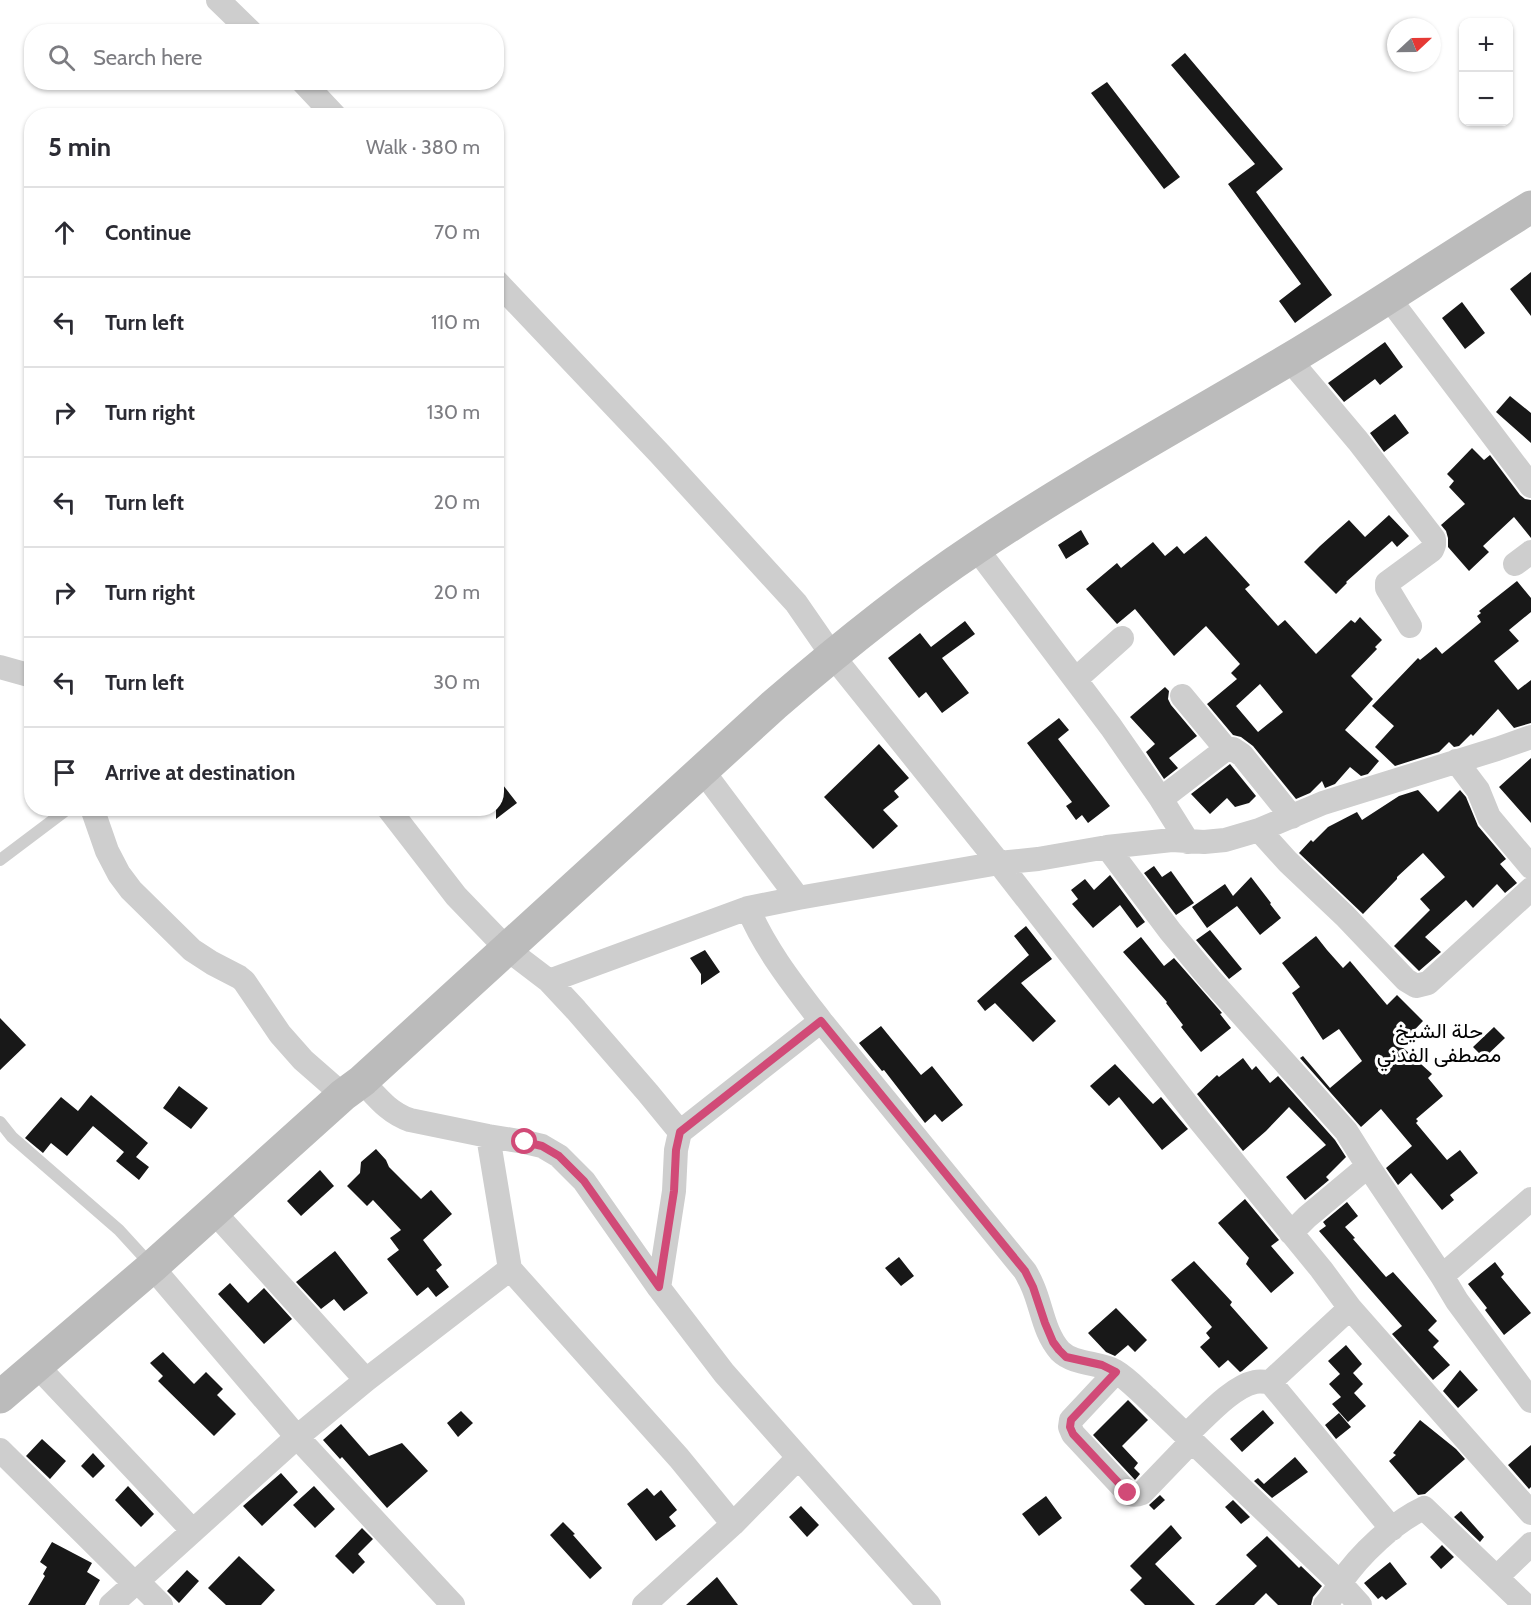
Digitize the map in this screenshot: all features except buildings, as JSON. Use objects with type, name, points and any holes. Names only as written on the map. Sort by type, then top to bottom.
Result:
[{"type":"street","points":[[218,0],[243,24]]},
{"type":"street","points":[[311,90],[327,108]]},
{"type":"street","points":[[0,1397],[214,1212],[832,655],[907,596],[976,548],[1167,429],[1289,359],[1531,207]]},
{"type":"street","points":[[504,289],[660,454],[796,603],[832,655],[999,863],[1200,1121],[1322,1269],[1350,1308],[1531,1513]]},
{"type":"street","points":[[1388,297],[1531,486]]},
{"type":"street","points":[[1289,359],[1358,441],[1434,539],[1432,550],[1387,583],[1387,588],[1410,626]]},
{"type":"street","points":[[976,548],[1076,679],[1188,842]]},
{"type":"street","points":[[1076,679],[1122,638]]},
{"type":"street","points":[[0,667],[24,674]]},
{"type":"street","points":[[1182,696],[1226,749]]},
{"type":"street","points":[[549,981],[748,908],[999,863],[1107,847],[1172,840],[1188,842],[1225,840],[1259,830],[1323,803],[1531,737]]},
{"type":"street","points":[[1161,800],[1226,749],[1233,749],[1242,755],[1292,817]]},
{"type":"street","points":[[1456,761],[1478,790],[1489,817],[1531,867]]},
{"type":"street","points":[[702,770],[798,898]]},
{"type":"street","points":[[95,816],[107,851],[130,890],[192,950],[244,981],[280,1034],[321,1077],[352,1088],[399,1116],[410,1120],[542,1146],[559,1156],[584,1181],[659,1287],[724,1373],[929,1605]]},
{"type":"street","points":[[394,816],[456,896],[507,949],[549,981],[598,1034],[680,1132]]},
{"type":"street","points":[[1259,830],[1406,980],[1416,986],[1428,983],[1530,891]]},
{"type":"street","points":[[1107,847],[1170,931],[1210,979],[1346,1131],[1457,1301],[1531,1401]]},
{"type":"street","points":[[748,908],[760,934],[795,987],[1025,1271],[1053,1342],[1059,1350],[1066,1357],[1102,1365],[1116,1372],[1148,1398],[1360,1605]]},
{"type":"street","points":[[659,1287],[674,1191],[676,1150],[680,1132],[821,1021]]},
{"type":"street","points":[[488,1136],[510,1269],[671,1449],[733,1524]]},
{"type":"street","points":[[1291,1233],[1368,1166]]},
{"type":"street","points":[[1442,1276],[1531,1199]]},
{"type":"street","points":[[214,1212],[366,1380]]},
{"type":"street","points":[[152,1267],[297,1437],[453,1605]]},
{"type":"street","points":[[111,1605],[297,1437],[366,1380],[510,1269]]},
{"type":"street","points":[[1116,1372],[1071,1420],[1070,1427],[1073,1434],[1128,1493],[1136,1495],[1142,1493],[1212,1411],[1239,1389],[1254,1382],[1270,1382],[1350,1308]]},
{"type":"street","points":[[37,1366],[193,1531]]},
{"type":"street","points":[[1270,1382],[1392,1529]]},
{"type":"street","points":[[0,1450],[129,1578],[141,1585],[161,1605]]},
{"type":"street","points":[[644,1605],[733,1524],[798,1458]]},
{"type":"street","points":[[1325,1605],[1340,1583],[1372,1547],[1392,1529],[1424,1508],[1525,1605]]},
{"type":"street","points":[[1497,1577],[1531,1544]]},
{"type":"lane","points":[[0,860],[58,816]]},
{"type":"lane","points":[[0,1122],[12,1137],[123,1234],[152,1267]]},
{"type":"district","name":"حلة الشيخ مصطفى الفدني","points":[[1439,1042]]},
{"type":"route","points":[[525,1142],[542,1146],[559,1156],[584,1181],[659,1287],[674,1191],[676,1150],[680,1132],[821,1021],[1025,1271],[1053,1342],[1059,1350],[1066,1357],[1102,1365],[1116,1372],[1071,1420],[1070,1427],[1073,1434],[1128,1493]]}]
